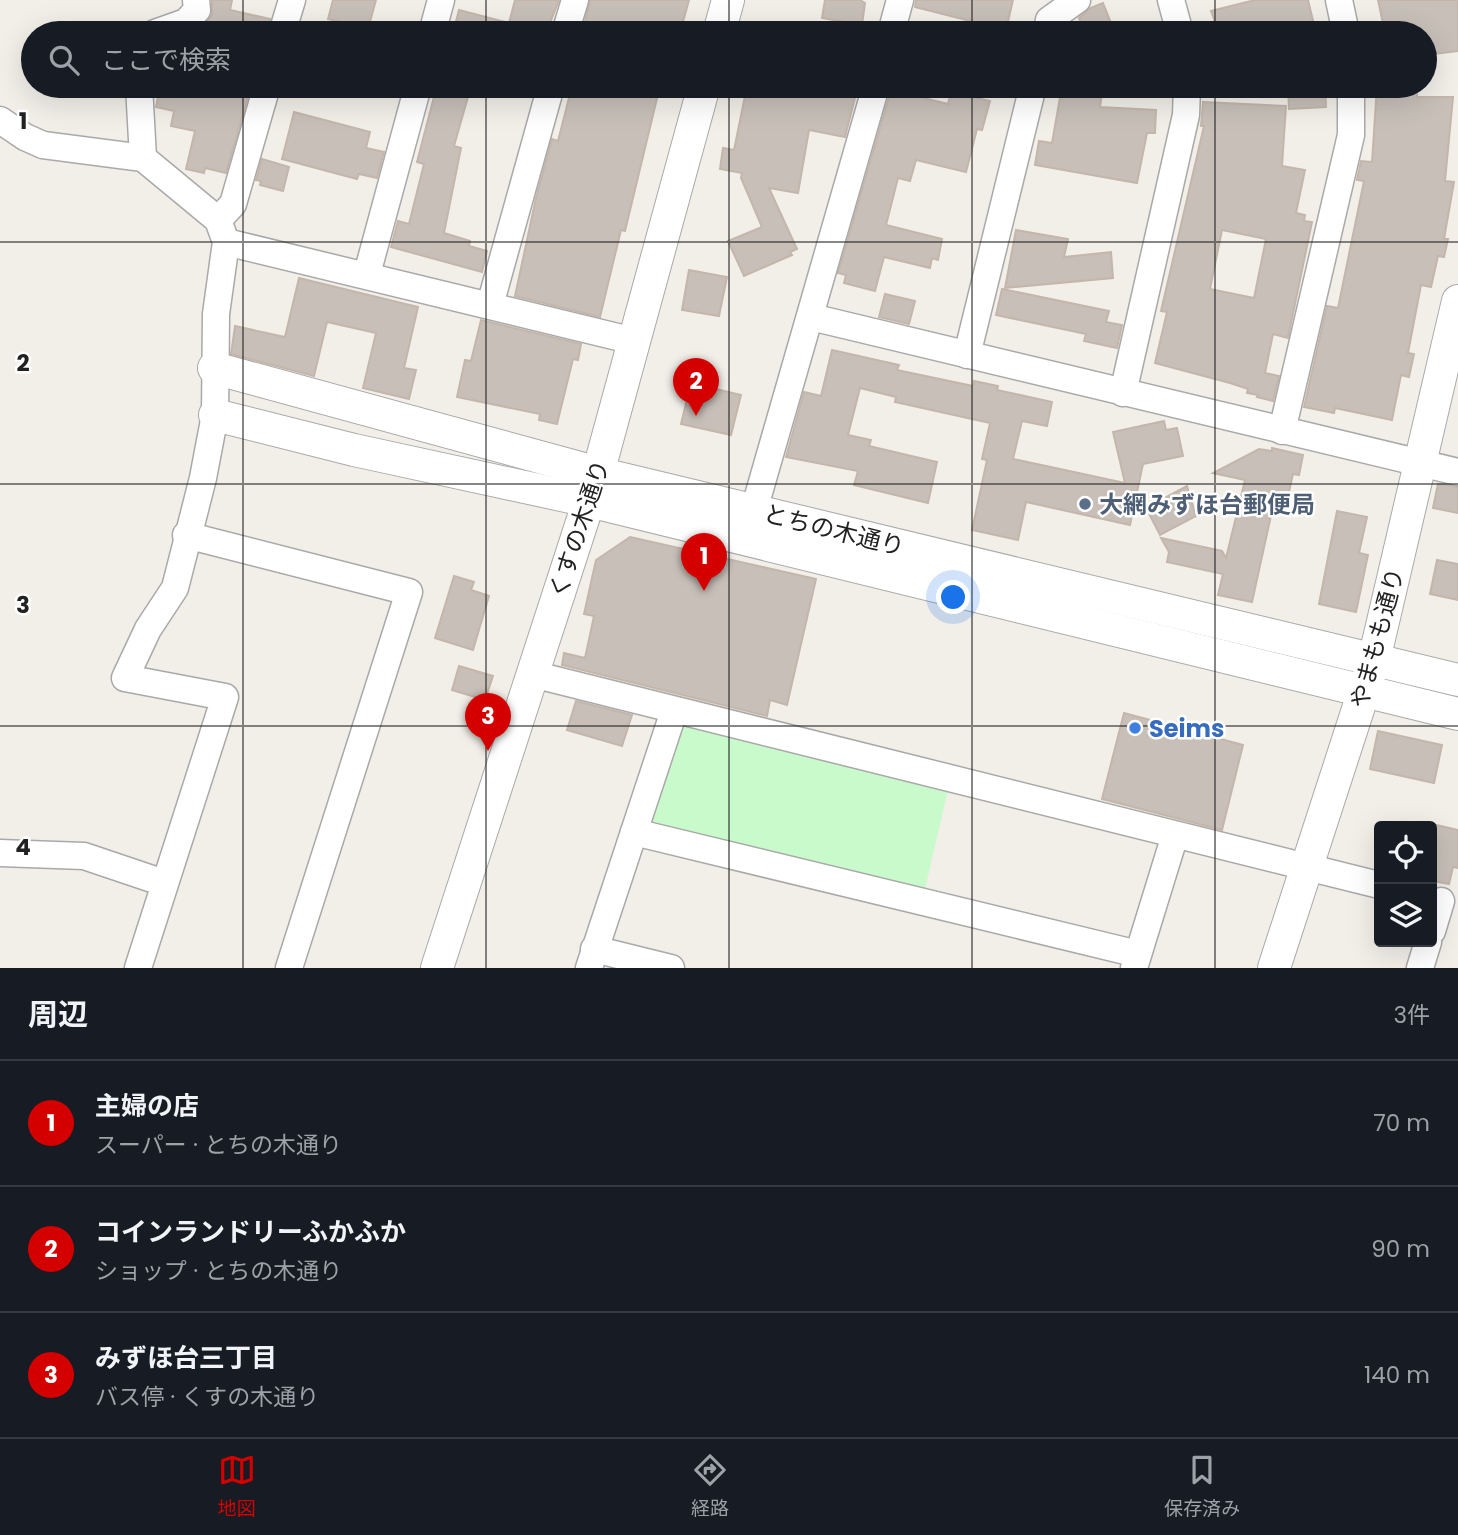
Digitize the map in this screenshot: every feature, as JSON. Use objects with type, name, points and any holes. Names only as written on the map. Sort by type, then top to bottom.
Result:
[{"type":"street","points":[[187,21],[197,10],[196,0]]},
{"type":"street","points":[[286,21],[292,0]]},
{"type":"street","points":[[435,21],[441,0]]},
{"type":"street","points":[[569,21],[575,0]]},
{"type":"street","points":[[722,21],[728,0]]},
{"type":"street","points":[[894,21],[900,0]]},
{"type":"street","points":[[1049,21],[1077,0]]},
{"type":"street","points":[[1171,0],[1177,21]]},
{"type":"street","points":[[1339,0],[1343,21]]},
{"type":"street","points":[[140,98],[144,158]]},
{"type":"street","points":[[138,968],[163,883],[225,697],[125,678],[148,629],[175,588],[186,536],[203,478],[215,415],[216,314],[222,231],[233,204],[264,98]]},
{"type":"street","points":[[367,274],[415,98]]},
{"type":"street","points":[[489,305],[548,98]]},
{"type":"street","name":"くすの木通り","points":[[437,968],[593,487],[701,98]]},
{"type":"street","points":[[754,510],[873,98]]},
{"type":"street","points":[[967,355],[1030,98]]},
{"type":"street","points":[[1123,393],[1186,115],[1187,98]]},
{"type":"street","points":[[1282,431],[1351,135],[1351,98]]},
{"type":"street","points":[[0,120],[24,137],[43,145],[144,158],[222,231],[367,274],[634,341]]},
{"type":"street","name":"やまもも通り","points":[[1274,968],[1374,660],[1458,301]]},
{"type":"street","points":[[811,317],[1458,472]]},
{"type":"street","name":"とちの木通り","points":[[214,368],[593,487],[1458,714]]},
{"type":"street","name":"とちの木通り","points":[[215,415],[354,450],[754,510],[1458,680]]},
{"type":"street","points":[[186,536],[410,592],[289,968]]},
{"type":"street","points":[[532,674],[1375,884]]},
{"type":"street","points":[[671,968],[592,959],[674,711]]},
{"type":"street","points":[[634,832],[1136,961],[1175,835]]},
{"type":"street","points":[[0,852],[85,856],[163,883]]},
{"type":"street","points":[[1437,918],[1444,901]]},
{"type":"street","points":[[1420,968],[1426,947]]},
{"type":"green space","points":[[683,720],[949,786],[925,889],[649,823]]},
{"type":"building","points":[[212,0],[232,0],[230,10],[270,19],[207,21],[212,15]]},
{"type":"building","points":[[333,0],[376,0],[370,21],[328,19]]},
{"type":"building","points":[[515,0],[559,0],[551,21],[510,21]]},
{"type":"building","points":[[590,0],[689,0],[683,21],[585,21]]},
{"type":"building","points":[[825,0],[860,0],[865,3],[863,21],[822,18]]},
{"type":"building","points":[[916,0],[1013,0],[1008,21],[970,21],[915,7]]},
{"type":"building","points":[[1255,0],[1308,0],[1313,21],[1215,21],[1211,11]]},
{"type":"building","points":[[1378,0],[1458,0],[1458,51],[1437,54],[1437,21],[1382,21]]},
{"type":"building","points":[[1103,3],[1110,21],[1080,21],[1079,18],[1090,8]]},
{"type":"building","points":[[459,10],[501,21],[456,21]]},
{"type":"building","points":[[1453,97],[1445,181],[1454,182],[1444,239],[1448,239],[1444,257],[1438,256],[1431,287],[1421,285],[1408,353],[1414,354],[1409,377],[1401,375],[1392,420],[1335,408],[1334,413],[1304,407],[1327,306],[1338,308],[1364,181],[1357,180],[1361,161],[1372,162],[1376,98]]},
{"type":"building","points":[[158,98],[248,98],[226,173],[205,168],[204,173],[186,169],[195,131],[171,126],[174,111],[156,107]]},
{"type":"building","points":[[434,98],[468,98],[454,146],[461,148],[444,233],[470,241],[469,246],[487,251],[482,272],[391,247],[398,221],[409,224],[424,164],[417,162]]},
{"type":"building","points":[[569,98],[657,98],[625,231],[621,230],[600,317],[515,296],[552,139],[558,141]]},
{"type":"building","points":[[745,98],[855,98],[845,137],[809,130],[798,193],[769,188],[797,249],[790,252],[792,255],[744,276],[728,241],[762,227],[741,178],[742,173],[720,169],[723,148],[734,150]]},
{"type":"building","points":[[889,98],[924,98],[948,104],[950,98],[990,101],[982,130],[977,129],[966,172],[916,160],[910,181],[898,178],[886,225],[942,239],[938,260],[932,258],[930,268],[884,257],[875,291],[844,283],[846,275],[838,273]]},
{"type":"building","points":[[1060,98],[1101,98],[1100,107],[1156,110],[1155,133],[1147,133],[1137,183],[1035,165],[1039,141],[1052,143]]},
{"type":"building","points":[[1289,98],[1326,98],[1326,107],[1289,109]]},
{"type":"building","points":[[1203,102],[1286,106],[1282,166],[1305,170],[1296,213],[1305,215],[1304,221],[1312,222],[1288,338],[1273,334],[1265,373],[1279,376],[1273,401],[1247,393],[1248,389],[1230,383],[1155,363],[1167,312],[1161,311],[1204,126],[1201,126]],"holes":[[[1222,230],[1266,239],[1254,298],[1210,289]]]},
{"type":"building","points":[[294,112],[370,132],[366,148],[384,152],[377,178],[359,174],[357,179],[282,159]]},
{"type":"building","points":[[262,159],[289,167],[283,191],[260,185],[261,181],[256,180]]},
{"type":"building","points":[[1016,230],[1068,239],[1064,257],[1111,252],[1113,278],[1005,288]]},
{"type":"building","points":[[689,270],[727,277],[719,316],[682,310]]},
{"type":"building","points":[[299,278],[418,307],[404,368],[416,370],[409,399],[363,388],[376,333],[327,322],[314,376],[231,354],[235,326],[285,337]]},
{"type":"building","points":[[1002,289],[1109,311],[1106,322],[1122,325],[1117,348],[1084,341],[1086,334],[996,315]]},
{"type":"building","points":[[885,294],[915,301],[909,324],[879,317]]},
{"type":"building","points":[[481,320],[581,344],[578,360],[573,359],[557,424],[539,420],[540,414],[457,397],[465,360],[471,361]]},
{"type":"building","points":[[832,350],[899,365],[897,370],[973,386],[974,381],[998,386],[997,390],[1052,402],[1047,426],[1022,421],[1013,459],[1125,483],[1113,432],[1164,421],[1166,430],[1177,428],[1183,456],[1143,464],[1130,525],[1026,502],[1018,540],[972,530],[987,460],[982,459],[990,423],[895,402],[896,397],[860,388],[848,435],[871,440],[869,446],[937,462],[928,503],[854,485],[858,471],[786,457],[804,392],[821,396]]},
{"type":"building","points":[[691,383],[741,395],[731,435],[681,424]]},
{"type":"building","points":[[1272,448],[1303,455],[1299,475],[1293,474],[1286,505],[1274,502],[1252,602],[1218,595],[1223,574],[1167,562],[1169,552],[1161,538],[1222,551],[1226,558],[1245,480],[1213,473],[1259,449],[1272,451]]},
{"type":"building","points":[[1438,484],[1458,487],[1458,513],[1433,508]]},
{"type":"building","points":[[1187,486],[1196,516],[1160,535],[1146,508]]},
{"type":"building","points":[[1337,511],[1367,517],[1359,553],[1368,555],[1356,612],[1319,604]]},
{"type":"building","points":[[630,537],[816,579],[787,705],[770,700],[767,716],[562,665],[564,653],[585,658],[594,616],[584,614],[596,560]]},
{"type":"building","points":[[1437,560],[1458,564],[1458,600],[1430,594]]},
{"type":"building","points":[[454,576],[474,582],[471,590],[489,596],[473,650],[435,638]]},
{"type":"building","points":[[459,666],[493,676],[485,700],[452,690]]},
{"type":"building","points":[[576,701],[632,715],[622,746],[567,730]]},
{"type":"building","points":[[1124,713],[1243,745],[1222,830],[1102,799]]},
{"type":"building","points":[[1378,731],[1442,745],[1434,783],[1370,769]]},
{"type":"building","points":[[1437,825],[1458,830],[1458,868],[1453,867],[1449,884],[1437,882]]},
{"type":"place","name":"コインランドリーふかふか","points":[[696,416]]},
{"type":"place","name":"大網みずほ台郵便局","points":[[1085,504]]},
{"type":"place","name":"主婦の店","points":[[704,591]]},
{"type":"place","name":"Seims","points":[[1135,728]]},
{"type":"place","name":"みずほ台三丁目","points":[[488,751]]}]
